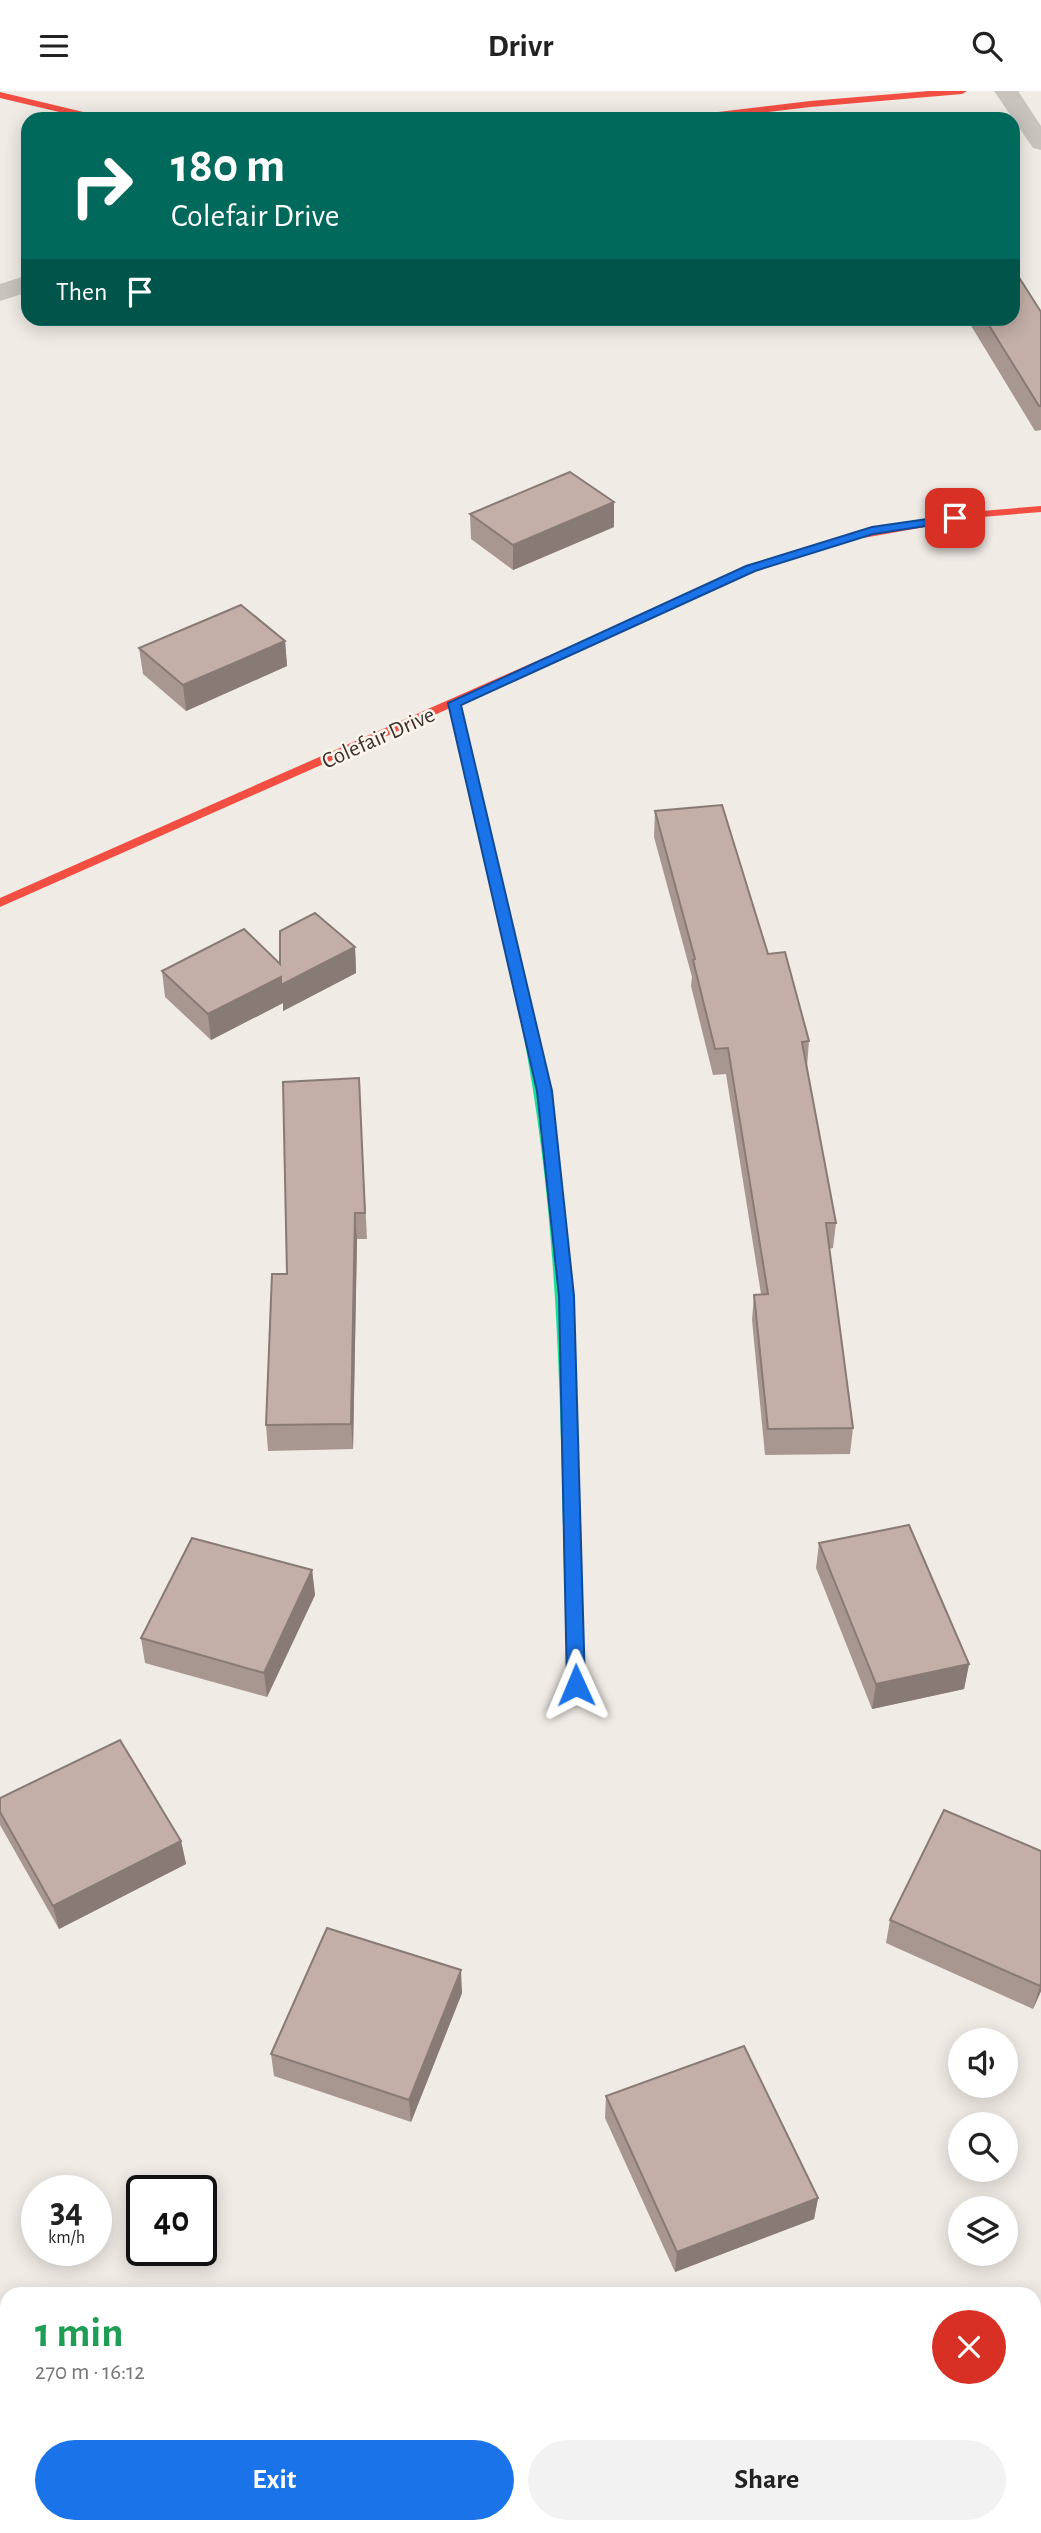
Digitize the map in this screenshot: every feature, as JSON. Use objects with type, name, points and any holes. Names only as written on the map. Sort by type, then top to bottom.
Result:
[{"type":"street","points":[[743,112],[962,91]]},
{"type":"street","points":[[1006,91],[1041,143]]},
{"type":"street","points":[[0,95],[72,112]]},
{"type":"street","points":[[0,293],[21,286]]},
{"type":"street","name":"Colefair Drive","points":[[0,903],[454,703],[751,568],[872,531],[982,514],[1041,509]]},
{"type":"street","points":[[454,703],[544,1091],[566,1296],[576,1685]]},
{"type":"building","points":[[1020,279],[1041,312],[1039,406],[989,326],[1020,326]]},
{"type":"building","points":[[570,472],[614,502],[513,545],[470,514]]},
{"type":"building","points":[[241,605],[285,641],[183,685],[139,648]]},
{"type":"building","points":[[722,805],[768,954],[785,952],[809,1041],[802,1042],[836,1223],[826,1223],[853,1428],[768,1429],[754,1295],[768,1294],[728,1048],[715,1049],[693,960],[695,959],[655,811]]},
{"type":"building","points":[[315,913],[355,947],[281,985],[281,977],[208,1014],[162,971],[244,929],[280,964],[280,931]]},
{"type":"building","points":[[359,1078],[365,1213],[355,1213],[351,1424],[266,1425],[272,1274],[287,1274],[283,1082]]},
{"type":"building","points":[[909,1525],[969,1664],[876,1684],[819,1543]]},
{"type":"building","points":[[192,1538],[312,1570],[264,1673],[141,1638]]},
{"type":"building","points":[[120,1740],[181,1841],[53,1906],[0,1812],[0,1798]]},
{"type":"building","points":[[944,1810],[1041,1851],[1040,1986],[890,1920]]},
{"type":"building","points":[[327,1928],[461,1970],[409,2100],[271,2054]]},
{"type":"building","points":[[744,2046],[818,2198],[677,2252],[606,2096]]},
{"type":"traffic: fast","points":[[528,1023],[542,1091],[559,1228],[568,1366],[573,1573]]},
{"type":"traffic: slow","points":[[548,660],[751,568],[863,534]]},
{"type":"traffic: slow","points":[[454,703],[528,1023]]},
{"type":"traffic: jam","points":[[743,112],[962,91]]},
{"type":"traffic: jam","points":[[0,95],[72,112]]},
{"type":"traffic: jam","points":[[863,534],[982,514],[1041,509]]},
{"type":"traffic: jam","points":[[0,903],[548,660]]},
{"type":"traffic: jam","points":[[573,1573],[576,1685]]},
{"type":"route","points":[[576,1685],[566,1296],[544,1091],[454,703],[751,568],[872,531],[955,518]]}]
